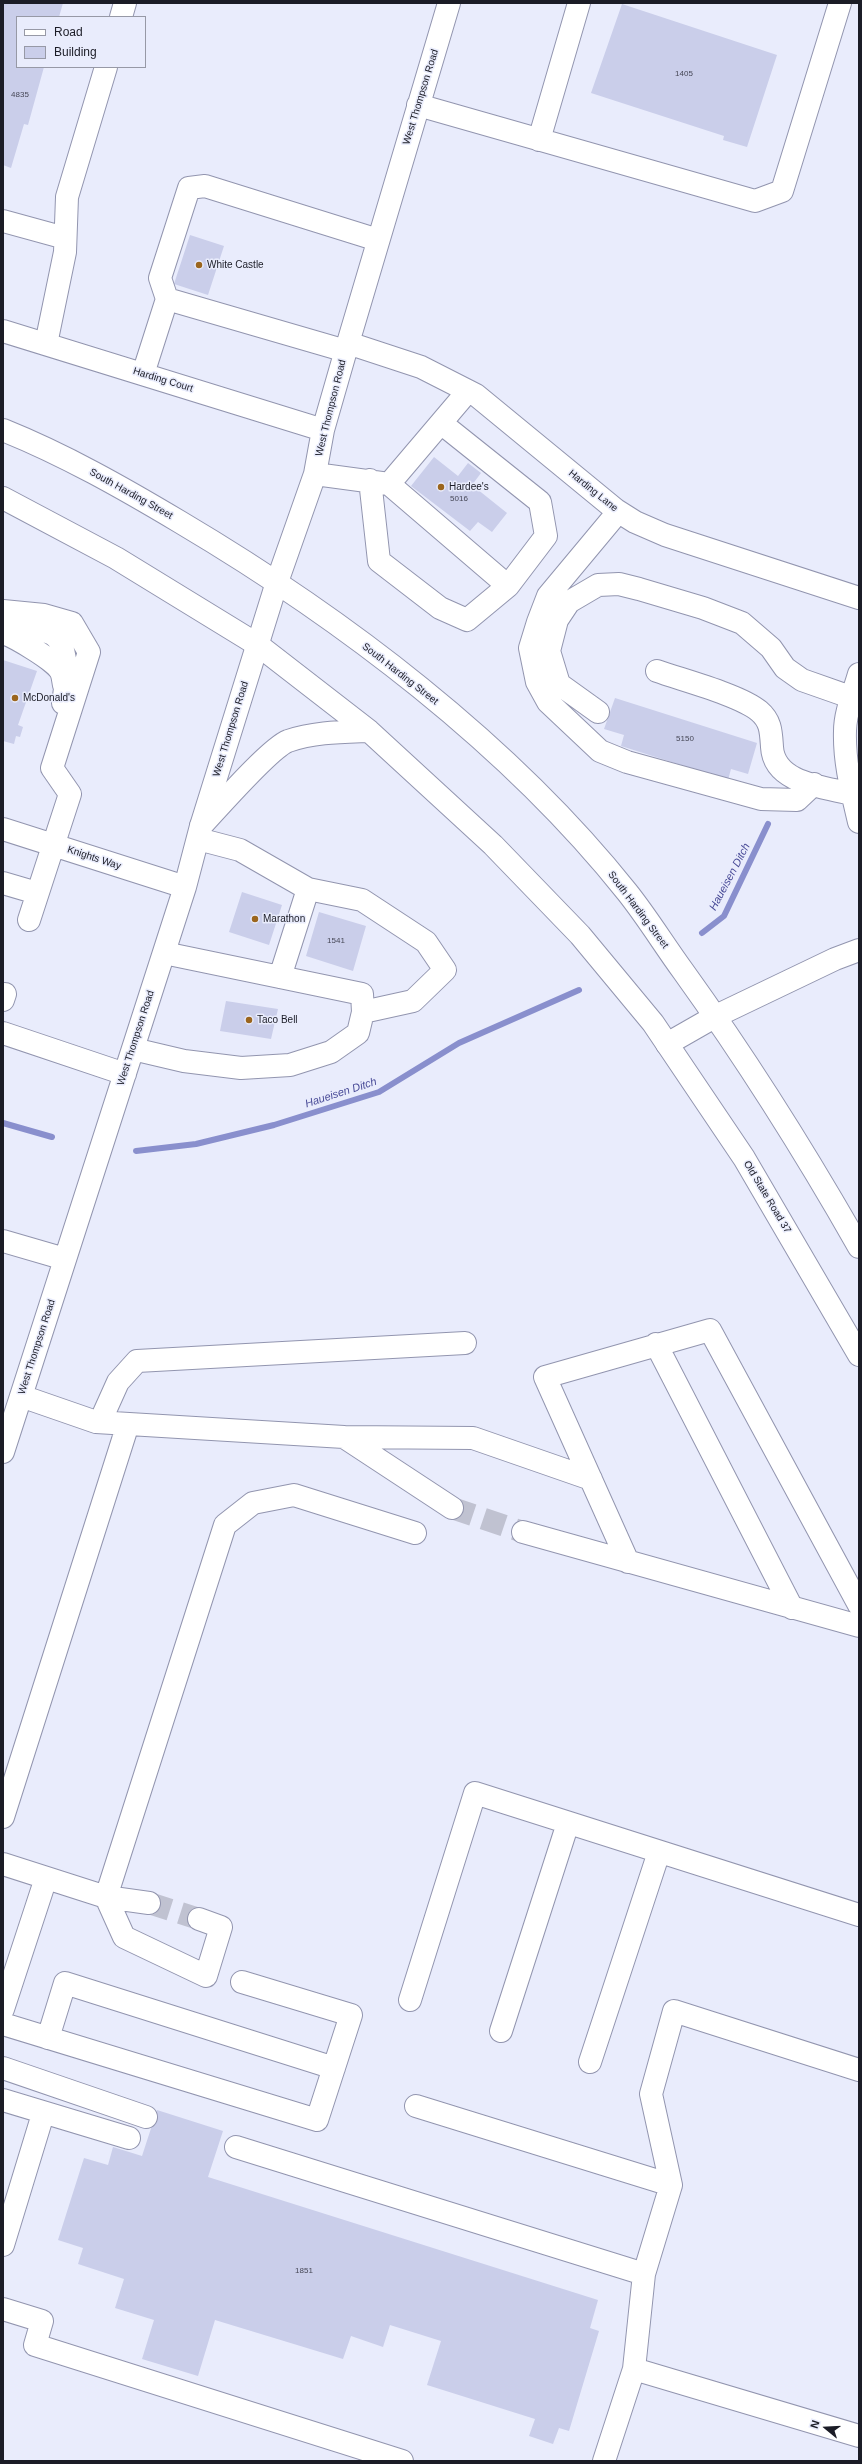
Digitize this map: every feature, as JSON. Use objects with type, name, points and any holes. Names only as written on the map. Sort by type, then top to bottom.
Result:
[{"type":"street","points":[[121,16],[125,3]]},
{"type":"street","name":"West Thompson Road","points":[[3,1452],[185,887],[200,832],[277,582],[315,474],[323,430],[449,3]]},
{"type":"street","points":[[539,140],[579,3]]},
{"type":"street","points":[[418,105],[755,201],[782,191],[840,3]]},
{"type":"street","points":[[46,344],[56,300],[66,238],[68,197],[106,68]]},
{"type":"street","points":[[143,374],[167,299],[160,278],[189,188],[205,186],[378,240]]},
{"type":"street","points":[[3,221],[66,238]]},
{"type":"street","name":"Harding Lane","points":[[167,299],[421,367],[468,390],[618,512],[642,526],[664,535],[859,598]]},
{"type":"street","name":"Harding Court","points":[[3,331],[323,430]]},
{"type":"street","points":[[441,423],[540,502],[546,536],[508,586],[467,620],[440,608],[379,561],[379,482],[441,423],[468,390]]},
{"type":"street","name":"South Harding Street","points":[[3,430],[115,483],[277,582],[336,624],[434,700],[490,749],[569,826],[627,893],[716,1016]]},
{"type":"street","points":[[315,474],[379,482],[508,586]]},
{"type":"street","points":[[3,498],[116,558],[258,645],[370,731],[493,845],[580,935],[667,1044],[716,1016],[835,959],[859,950]]},
{"type":"street","points":[[618,512],[548,596],[538,622],[530,648],[537,682],[548,702],[600,751],[627,762],[761,800],[797,800],[814,784]]},
{"type":"street","points":[[598,712],[559,684],[549,650],[556,620],[569,602],[598,585],[619,584],[639,589],[703,608],[742,623],[771,648],[785,668],[802,680],[855,699]]},
{"type":"street","points":[[3,611],[44,615],[72,623],[89,652],[52,768]]},
{"type":"street","points":[[3,633],[38,631],[54,636],[61,645],[65,665],[64,696],[52,768],[70,794],[52,845],[29,920]]},
{"type":"street","points":[[657,672],[744,701],[760,711],[770,724],[772,752],[782,770],[797,780],[852,794]]},
{"type":"street","points":[[859,674],[855,699],[844,729],[844,744],[852,794],[859,822]]},
{"type":"street","points":[[363,1012],[413,1001],[446,970],[426,942],[362,900],[308,889],[240,850],[200,832],[262,762],[286,742],[320,734],[370,731]]},
{"type":"street","name":"Knights Way","points":[[3,829],[185,887]]},
{"type":"street","points":[[3,883],[37,893]]},
{"type":"street","points":[[280,977],[308,889]]},
{"type":"street","points":[[133,1049],[184,1061],[241,1068],[290,1064],[331,1052],[358,1033],[363,1012],[362,994],[164,953]]},
{"type":"street","points":[[716,1016],[797,1140],[859,1247]]},
{"type":"street","points":[[3,1033],[125,1074]]},
{"type":"street","name":"Old State Road 37","points":[[667,1044],[744,1158],[859,1355]]},
{"type":"street","points":[[3,1240],[65,1259]]},
{"type":"street","points":[[628,1562],[545,1377],[656,1344],[710,1330],[859,1605]]},
{"type":"street","points":[[100,1422],[118,1382],[137,1361],[465,1343]]},
{"type":"street","points":[[656,1344],[792,1608]]},
{"type":"street","points":[[21,1396],[100,1422],[344,1437],[473,1438],[591,1479]]},
{"type":"street","points":[[3,1817],[128,1424]]},
{"type":"street","points":[[344,1437],[452,1508]]},
{"type":"street","points":[[199,1920],[221,1926],[206,1976],[124,1936],[106,1897],[225,1525],[253,1503],[294,1495],[415,1533]]},
{"type":"street","points":[[523,1532],[859,1626]]},
{"type":"street","points":[[410,2000],[475,1793],[859,1915]]},
{"type":"street","points":[[501,2031],[568,1823]]},
{"type":"street","points":[[590,2062],[658,1852]]},
{"type":"street","points":[[3,1864],[106,1897],[149,1903]]},
{"type":"street","points":[[3,2009],[46,1878]]},
{"type":"street","points":[[3,2024],[317,2120],[351,2015],[242,1982]]},
{"type":"street","points":[[48,2038],[65,1983],[334,2068]]},
{"type":"street","points":[[604,2461],[634,2369],[644,2274],[671,2185],[651,2094],[674,2011],[859,2070]]},
{"type":"street","points":[[3,2068],[146,2117]]},
{"type":"street","points":[[3,2100],[43,2114],[129,2138]]},
{"type":"street","points":[[416,2106],[671,2185]]},
{"type":"street","points":[[3,2245],[43,2114]]},
{"type":"street","points":[[236,2147],[644,2274]]},
{"type":"street","points":[[3,2309],[42,2321],[35,2345],[402,2461]]},
{"type":"street","points":[[634,2369],[859,2436]]},
{"type":"building","points":[[3,3],[63,3],[59,16],[16,16],[16,68],[44,68],[28,125],[24,124],[11,168],[3,165]]},
{"type":"building","points":[[622,4],[777,55],[747,147],[723,140],[724,136],[591,93]]},
{"type":"building","name":"White Castle","points":[[190,235],[224,246],[208,295],[174,284]]},
{"type":"building","points":[[434,457],[458,476],[468,463],[481,473],[472,485],[507,513],[492,532],[478,522],[470,531],[411,486]]},
{"type":"building","name":"McDonald's","points":[[3,660],[37,671],[18,725],[23,727],[20,737],[16,736],[14,744],[3,741]]},
{"type":"building","points":[[615,698],[757,743],[748,774],[731,769],[728,780],[621,746],[624,735],[604,729]]},
{"type":"building","name":"Marathon","points":[[242,892],[282,905],[269,945],[229,932]]},
{"type":"building","points":[[319,912],[366,926],[353,971],[306,956]]},
{"type":"building","name":"Taco Bell","points":[[226,1001],[278,1009],[271,1039],[220,1031]]},
{"type":"building","points":[[157,2110],[223,2131],[208,2177],[598,2300],[590,2328],[599,2331],[569,2431],[559,2428],[553,2444],[529,2436],[535,2419],[427,2385],[441,2341],[390,2325],[383,2347],[351,2336],[343,2359],[215,2320],[198,2376],[142,2359],[154,2320],[115,2308],[124,2279],[78,2264],[83,2248],[58,2240],[84,2158],[108,2165],[113,2147],[142,2156]]},
{"type":"waterway","name":"Haueisen Ditch","points":[[702,933],[724,916],[768,824]]},
{"type":"waterway","name":"Haueisen Ditch","points":[[136,1151],[196,1144],[274,1125],[379,1092],[459,1043],[579,990]]},
{"type":"waterway","name":"Haueisen Ditch","points":[[3,1123],[52,1137]]},
{"type":"tunnel","points":[[452,1508],[523,1532]]},
{"type":"tunnel","points":[[149,1903],[199,1919]]},
{"type":"place","name":"White Castle","points":[[199,265]]},
{"type":"place","name":"Hardee's","points":[[441,487]]},
{"type":"place","name":"McDonald's","points":[[15,698]]},
{"type":"place","name":"Marathon","points":[[255,919]]},
{"type":"place","name":"Taco Bell","points":[[249,1020]]}]
